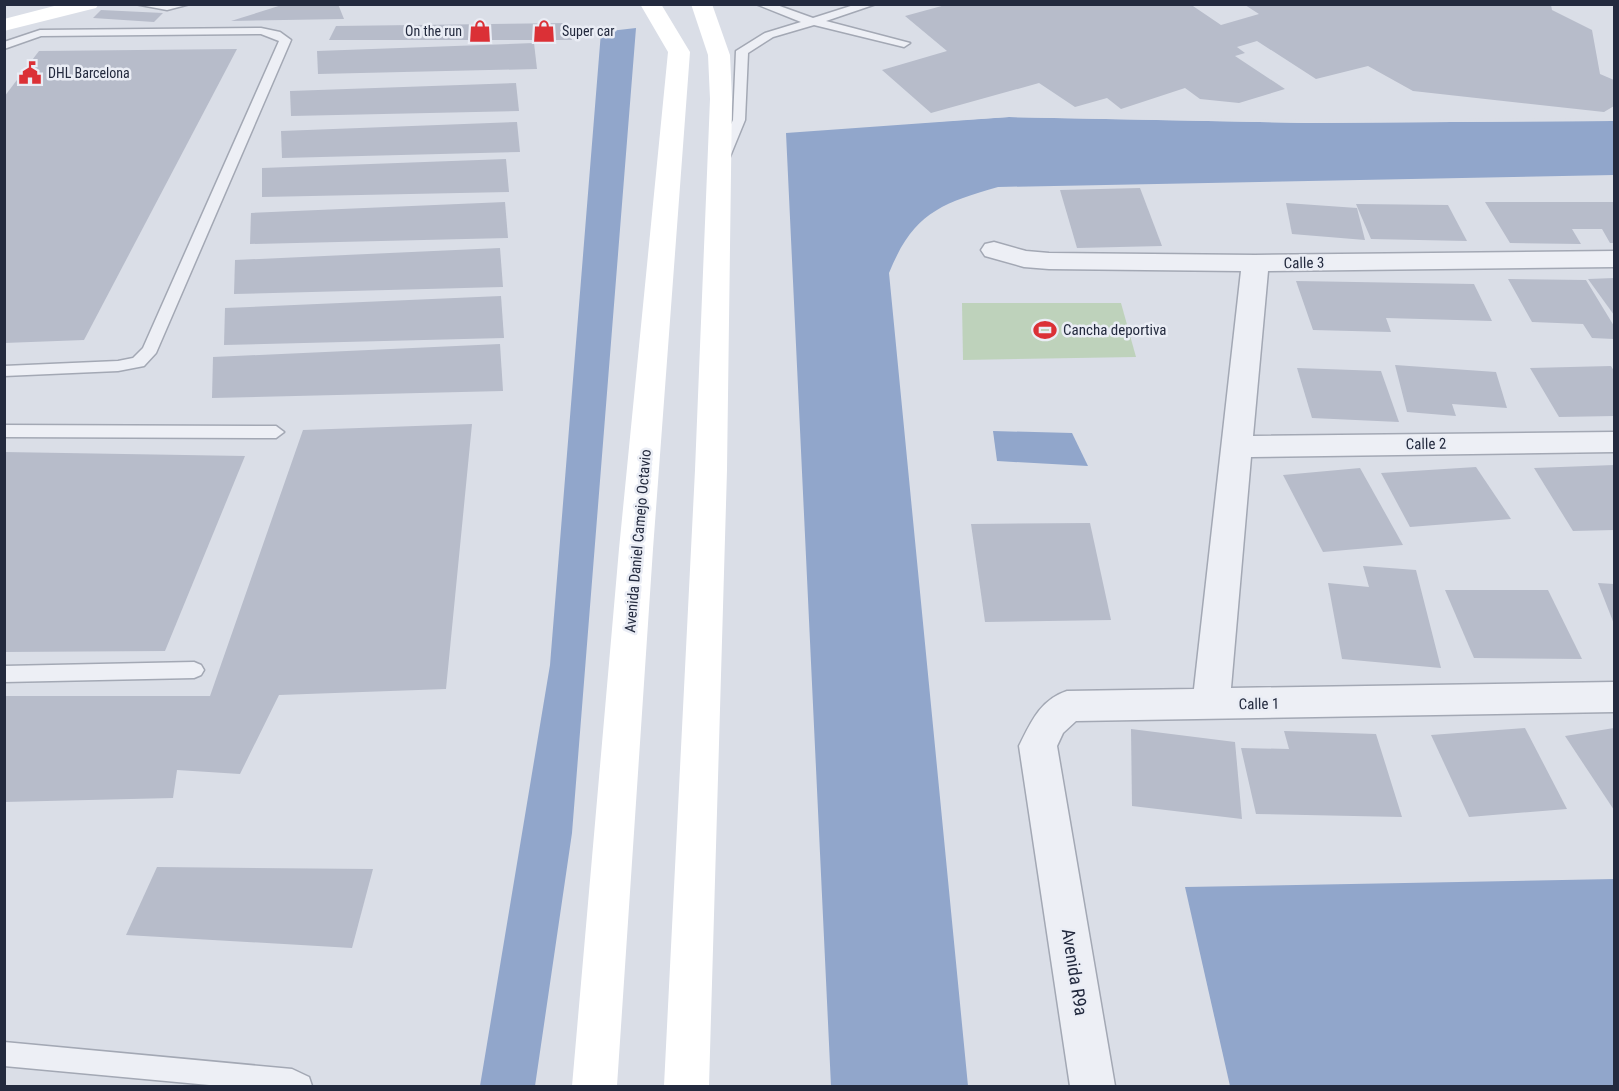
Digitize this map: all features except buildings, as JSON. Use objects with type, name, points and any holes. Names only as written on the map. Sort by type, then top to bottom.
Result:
[{"type":"main road","points":[[4,25],[89,4]]},
{"type":"main road","name":"Avenida Daniel Camejo Octavio","points":[[594,1086],[636,549],[679,52],[650,4]]},
{"type":"main road","points":[[686,1086],[711,470],[721,99],[718,55],[701,4]]},
{"type":"street","name":"Calle 3","points":[[994,250],[1024,259],[1049,261],[1255,263],[1614,259]]},
{"type":"street","points":[[1211,705],[1255,263]]},
{"type":"street","name":"Calle 2","points":[[1237,447],[1614,442]]},
{"type":"street","name":"Calle 1","points":[[1057,858],[1038,746],[1049,723],[1067,706],[1614,697]]},
{"type":"street","name":"Avenida R9a","points":[[1057,858],[1093,1086]]},
{"type":"lane","points":[[140,4],[167,7],[186,4]]},
{"type":"lane","points":[[761,4],[811,21],[904,44]]},
{"type":"lane","points":[[719,166],[739,120],[742,51],[769,35],[871,4]]},
{"type":"lane","points":[[4,46],[40,33],[261,31],[285,40],[150,350],[138,362],[118,366],[4,371]]},
{"type":"lane","points":[[4,431],[276,432]]},
{"type":"lane","points":[[4,674],[194,670]]},
{"type":"lane","points":[[4,1054],[292,1081],[300,1086]]},
{"type":"green space","name":"Cancha deportiva","points":[[962,303],[1121,303],[1136,357],[963,360]]},
{"type":"water","points":[[636,28],[572,833],[535,1086],[480,1086],[550,665],[601,32]]},
{"type":"water","points":[[1009,117],[1307,123],[1614,121],[1614,175],[998,187],[959,199],[930,214],[918,224],[898,253],[889,273],[968,1086],[831,1086],[786,133]]},
{"type":"water","points":[[993,431],[1072,433],[1088,466],[997,461]]},
{"type":"water","points":[[1614,879],[1614,1086],[1230,1086],[1185,887]]},
{"type":"pier","points":[[1009,114],[1307,120],[1614,118],[1614,121],[1307,123],[1009,117],[883,125],[883,122]]},
{"type":"place","name":"On the run","points":[[480,31]]},
{"type":"place","name":"Super car","points":[[544,31]]},
{"type":"place","name":"DHL Barcelona","points":[[30,73]]},
{"type":"place","name":"Cancha deportiva","points":[[1045,330]]}]
